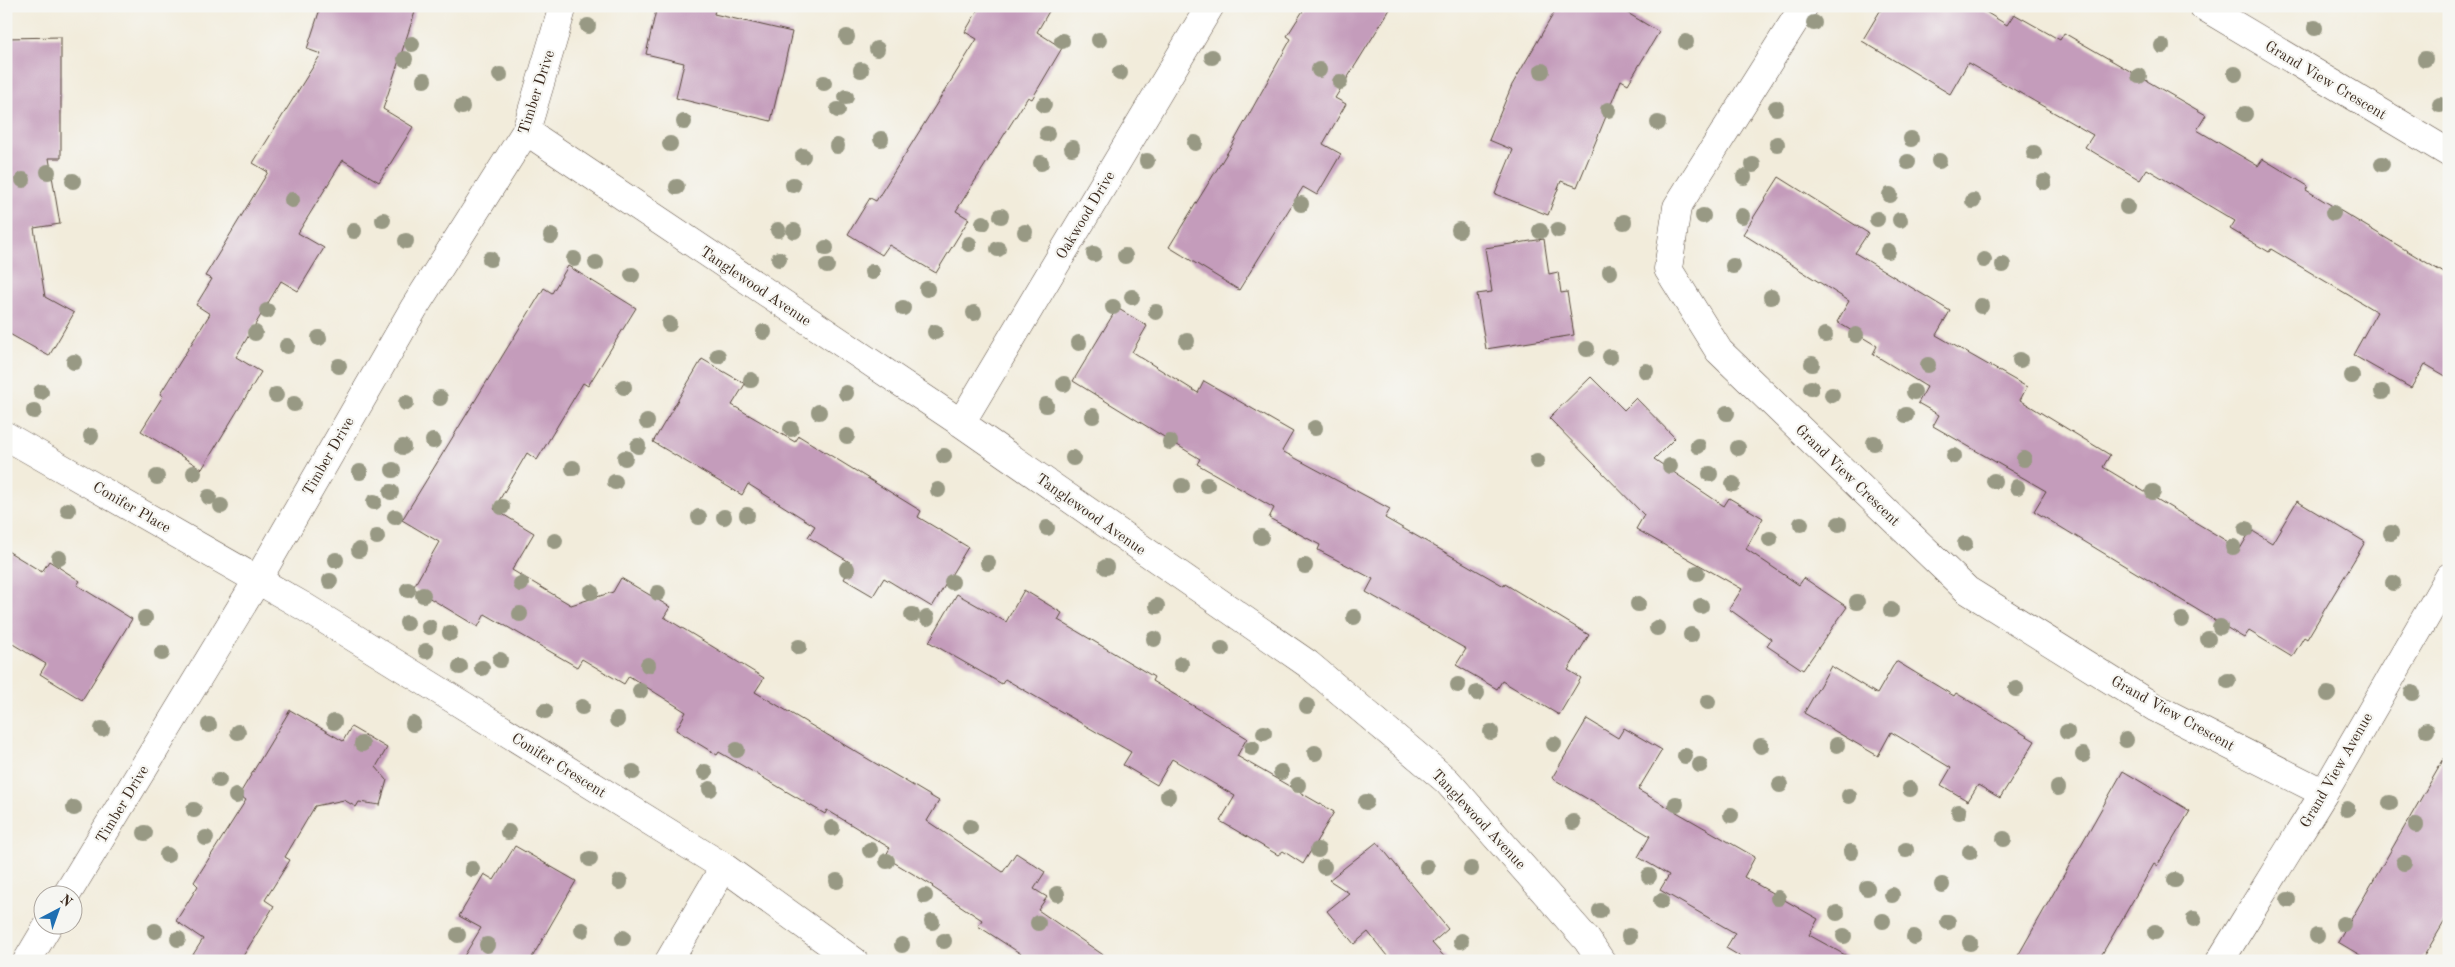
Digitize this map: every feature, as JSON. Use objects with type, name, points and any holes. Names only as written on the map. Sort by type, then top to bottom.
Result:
[{"type":"street","name":"Timber Drive","points":[[73,884],[258,578],[414,308],[526,131],[563,6]]},
{"type":"street","name":"Oakwood Drive","points":[[961,423],[1210,6]]},
{"type":"street","name":"Grand View Crescent","points":[[1804,6],[1677,207],[1668,269],[1719,351],[1968,590],[2154,706],[2324,793]]},
{"type":"street","name":"Grand View Crescent","points":[[2203,6],[2449,153]]},
{"type":"street","name":"Tanglewood Avenue","points":[[526,131],[961,423],[1308,664],[1446,780],[1587,940],[1602,961]]},
{"type":"street","name":"Conifer Place","points":[[6,436],[258,578]]},
{"type":"street","name":"Grand View Avenue","points":[[2220,961],[2324,793],[2449,577]]},
{"type":"street","name":"Conifer Crescent","points":[[258,578],[724,867],[854,961]]},
{"type":"street","points":[[669,961],[724,867]]},
{"type":"street","points":[[27,961],[43,934]]},
{"type":"building","points":[[321,6],[417,6],[383,109],[413,127],[379,182],[343,160],[298,233],[324,248],[298,291],[281,281],[236,357],[261,372],[202,469],[141,431],[163,396],[160,394],[210,314],[196,305],[212,279],[205,276],[268,172],[253,163],[321,54],[307,49]]},
{"type":"building","points":[[657,6],[716,6],[714,14],[792,32],[771,121],[676,98],[684,63],[646,54]]},
{"type":"building","points":[[980,6],[1052,6],[1037,32],[1062,48],[1032,99],[1028,97],[956,211],[969,219],[936,273],[889,245],[882,255],[848,234],[870,198],[876,201],[977,39],[965,32]]},
{"type":"building","points":[[1306,6],[1392,6],[1335,98],[1346,104],[1323,144],[1341,154],[1317,195],[1303,187],[1239,290],[1169,247],[1232,145],[1291,39],[1287,36]]},
{"type":"building","points":[[1558,6],[1616,6],[1659,32],[1628,84],[1621,80],[1577,187],[1561,181],[1548,215],[1495,194],[1513,150],[1489,140],[1512,85]]},
{"type":"building","points":[[1883,6],[1976,6],[2007,25],[2014,14],[2060,40],[2064,33],[2206,115],[2197,130],[2258,166],[2263,159],[2308,186],[2306,190],[2449,276],[2449,378],[2425,364],[2411,388],[2353,355],[2377,312],[2271,249],[2269,252],[2230,229],[2235,221],[2147,169],[2140,180],[2085,147],[2093,135],[1968,63],[1950,94],[1862,41]]},
{"type":"building","points":[[61,37],[61,158],[49,158],[60,224],[34,228],[45,297],[74,313],[49,356],[6,332],[6,38]]},
{"type":"building","points":[[1779,177],[1868,233],[1855,253],[1950,311],[1936,335],[2027,387],[2020,400],[2110,455],[2103,467],[2240,549],[2251,530],[2272,543],[2297,501],[2365,542],[2307,639],[2304,637],[2292,657],[2249,631],[2244,638],[2034,511],[2046,491],[1933,426],[1939,415],[1918,403],[1927,387],[1873,354],[1877,346],[1837,322],[1849,301],[1743,234]]},
{"type":"building","points":[[1544,239],[1549,274],[1558,272],[1561,293],[1567,292],[1574,335],[1486,349],[1477,294],[1492,292],[1485,248]]},
{"type":"building","points":[[568,266],[636,308],[588,386],[583,383],[537,460],[527,453],[494,509],[534,533],[512,570],[571,605],[613,592],[621,578],[670,607],[664,617],[764,678],[755,692],[939,801],[927,821],[1003,872],[1016,853],[1045,872],[1034,889],[1047,897],[1038,910],[1112,961],[1032,961],[978,926],[982,920],[933,886],[885,857],[890,848],[827,810],[825,814],[719,752],[717,755],[676,730],[686,712],[629,676],[624,684],[582,659],[577,667],[485,614],[478,627],[413,588],[439,542],[402,520],[544,288],[552,293]]},
{"type":"building","points":[[1117,308],[1147,326],[1132,352],[1198,393],[1204,381],[1293,432],[1282,451],[1390,509],[1385,518],[1504,586],[1505,584],[1589,635],[1568,670],[1581,678],[1559,715],[1502,681],[1497,689],[1456,665],[1466,649],[1366,592],[1373,579],[1318,550],[1320,545],[1269,518],[1274,508],[1197,464],[1200,459],[1073,381]]},
{"type":"building","points":[[702,359],[745,384],[732,405],[795,442],[799,436],[921,511],[918,517],[968,547],[932,607],[884,578],[873,596],[844,579],[853,564],[808,537],[815,526],[748,484],[742,495],[653,442]]},
{"type":"building","points":[[1591,377],[1624,410],[1636,398],[1675,438],[1654,459],[1724,506],[1729,498],[1763,518],[1746,549],[1799,585],[1804,578],[1847,607],[1803,670],[1767,646],[1771,639],[1729,609],[1742,589],[1636,529],[1644,515],[1549,418]]},
{"type":"building","points":[[6,550],[42,572],[49,561],[80,581],[77,585],[132,619],[82,700],[40,674],[46,664],[6,640]]},
{"type":"building","points":[[1024,590],[1062,613],[1058,620],[1154,677],[1152,681],[1247,738],[1237,756],[1334,812],[1303,864],[1283,851],[1278,855],[1220,821],[1235,796],[1172,759],[1157,785],[1123,765],[1131,752],[1005,679],[1002,684],[929,642],[957,594],[1006,622]]},
{"type":"building","points":[[1896,661],[1954,696],[1956,693],[2035,741],[2000,798],[1978,785],[1968,801],[1941,785],[1951,768],[1891,732],[1878,756],[1804,713],[1831,666],[1877,694]]},
{"type":"building","points":[[290,710],[343,741],[351,727],[387,748],[376,767],[387,780],[380,805],[359,802],[356,807],[344,800],[315,806],[285,857],[290,860],[265,900],[274,906],[240,961],[189,961],[203,939],[176,921],[198,886],[194,882],[246,800],[239,795]]},
{"type":"building","points":[[1587,719],[1618,738],[1624,728],[1662,750],[1638,790],[1755,857],[1744,877],[1818,919],[1809,935],[1856,961],[1748,961],[1726,948],[1735,933],[1660,890],[1669,875],[1638,857],[1650,836],[1552,778]]},
{"type":"building","points":[[2449,750],[2449,914],[2421,961],[2370,961],[2338,942]]},
{"type":"building","points":[[2123,771],[2190,811],[2157,866],[2154,864],[2098,961],[2015,961]]},
{"type":"building","points":[[1377,842],[1448,929],[1432,943],[1448,961],[1391,961],[1368,932],[1354,944],[1327,911],[1349,893],[1329,880]]},
{"type":"building","points":[[515,846],[576,881],[530,961],[461,961],[481,928],[459,916],[484,874],[494,880]]}]
